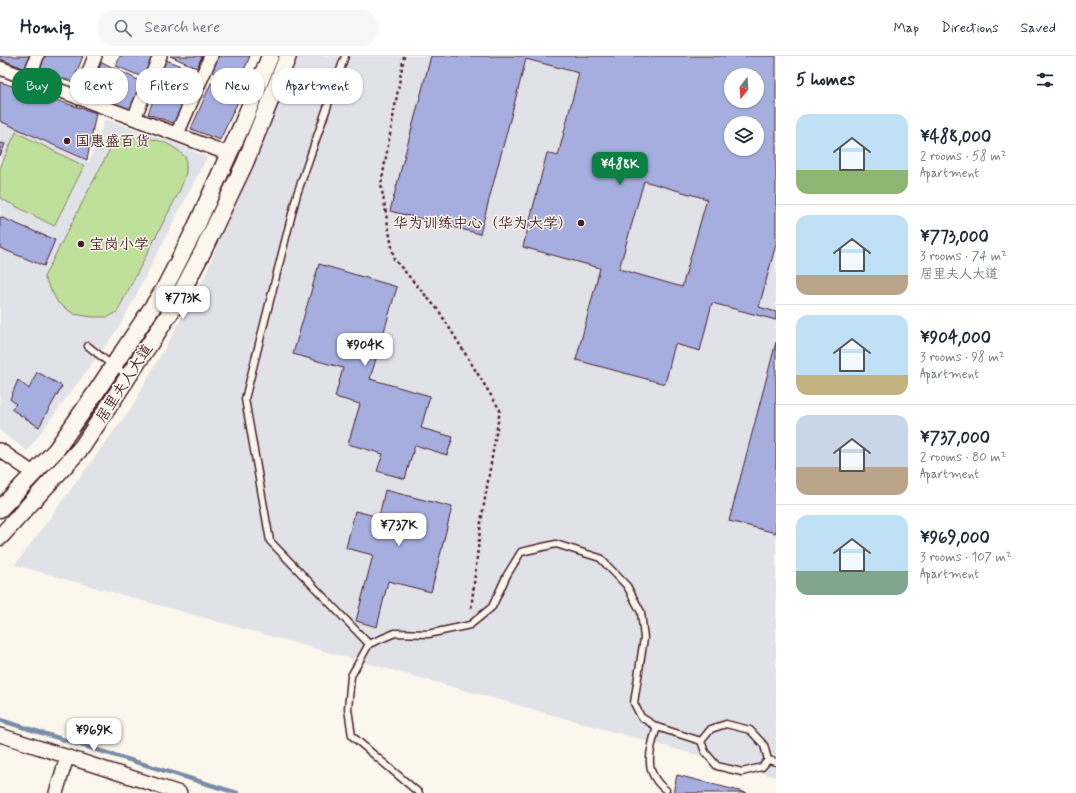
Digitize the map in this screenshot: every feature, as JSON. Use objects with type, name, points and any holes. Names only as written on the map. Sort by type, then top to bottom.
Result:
[{"type":"street","points":[[33,68],[37,56]]},
{"type":"street","points":[[90,68],[95,56]]},
{"type":"street","points":[[134,118],[160,56]]},
{"type":"street","points":[[177,134],[211,56]]},
{"type":"street","name":"居里夫人大道","points":[[0,509],[56,450],[162,291],[194,229],[229,154],[270,56]]},
{"type":"street","name":"居里夫人大道","points":[[0,537],[82,447],[172,310],[203,251],[245,163],[288,56]]},
{"type":"street","points":[[0,68],[12,73]]},
{"type":"street","points":[[96,104],[229,154]]},
{"type":"street","points":[[0,450],[33,473]]},
{"type":"street","points":[[0,735],[180,793]]},
{"type":"street","points":[[56,793],[67,757]]},
{"type":"lane","points":[[345,56],[298,194],[245,399],[270,541],[369,644]]},
{"type":"lane","points":[[88,346],[113,366],[129,375]]},
{"type":"lane","points":[[419,793],[352,736],[348,709],[351,676],[369,644],[395,633],[428,634],[470,625],[492,607],[507,575],[522,552],[556,544],[600,558],[626,586],[641,612],[644,638],[634,703],[641,717],[657,727],[701,741]]},
{"type":"lane","points":[[701,741],[711,729],[726,724],[750,730],[764,745],[768,760]]},
{"type":"lane","points":[[657,727],[649,751],[651,769],[658,784],[666,790]]},
{"type":"lane","points":[[701,741],[705,752],[717,766],[742,772],[762,767],[768,760]]},
{"type":"lane","points":[[768,760],[776,762]]},
{"type":"path","points":[[404,56],[381,185],[394,259],[438,311],[500,410],[481,522],[470,625]]},
{"type":"shaded area","points":[[297,56],[776,56],[776,777],[15,565],[131,408],[203,280],[277,104],[363,104],[363,68],[292,68]]},
{"type":"shaded area","name":"宝岗小学","points":[[105,119],[167,140],[207,157],[120,326],[27,451],[0,431],[0,121],[89,162]]},
{"type":"green space","points":[[16,132],[84,166],[54,226],[0,198],[0,168]]},
{"type":"green space","points":[[129,137],[153,139],[174,148],[186,158],[186,173],[180,190],[117,312],[108,317],[92,317],[74,314],[58,303],[44,277],[115,139]]},
{"type":"building","points":[[0,56],[31,56],[26,68],[0,59]]},
{"type":"building","points":[[42,56],[83,56],[78,68],[70,68],[70,81],[62,78],[62,68],[37,68]]},
{"type":"building","points":[[120,56],[154,57],[149,68],[136,68],[136,74],[128,71],[128,68],[116,66]]},
{"type":"building","points":[[170,56],[202,56],[197,68]]},
{"type":"building","points":[[218,56],[250,56],[245,68],[212,68]]},
{"type":"building","name":"华为训练中心（华为大学）","points":[[431,56],[776,56],[776,244],[759,307],[776,312],[776,320],[712,303],[700,351],[675,344],[665,384],[576,360],[600,268],[523,247],[547,153],[558,156],[579,73],[526,59],[480,234],[390,211]],"holes":[[[644,181],[707,199],[682,287],[619,269]]]},
{"type":"building","points":[[166,60],[186,68],[163,68]]},
{"type":"building","points":[[102,62],[114,68],[99,68]]},
{"type":"building","points":[[128,75],[136,79],[136,103],[133,111],[116,104],[128,104]]},
{"type":"building","name":"国惠盛百货","points":[[0,82],[12,86],[12,104],[62,104],[62,102],[96,113],[87,160],[0,121]]},
{"type":"building","points":[[211,83],[211,104],[237,104],[220,140],[191,129]]},
{"type":"building","points":[[152,104],[185,104],[176,124],[148,114]]},
{"type":"building","points":[[0,143],[5,144],[0,156]]},
{"type":"building","points":[[0,217],[55,240],[44,266],[0,248]]},
{"type":"building","points":[[319,264],[397,287],[370,379],[430,396],[421,428],[453,437],[447,455],[415,445],[405,479],[377,471],[383,454],[348,444],[360,404],[335,397],[343,368],[293,354]]},
{"type":"building","points":[[776,342],[776,533],[729,521]]},
{"type":"building","points":[[37,372],[62,386],[39,427],[11,409],[16,404],[10,399],[18,380],[29,389]]},
{"type":"building","points":[[385,490],[452,507],[431,592],[388,581],[377,627],[356,621],[373,555],[346,548],[355,511],[379,517]]},
{"type":"building","points":[[677,775],[747,793],[673,793]]},
{"type":"waterway","points":[[0,720],[237,793]]},
{"type":"place","name":"国惠盛百货","points":[[67,141]]},
{"type":"place","name":"华为训练中心（华为大学）","points":[[581,223]]},
{"type":"place","name":"宝岗小学","points":[[81,244]]}]
